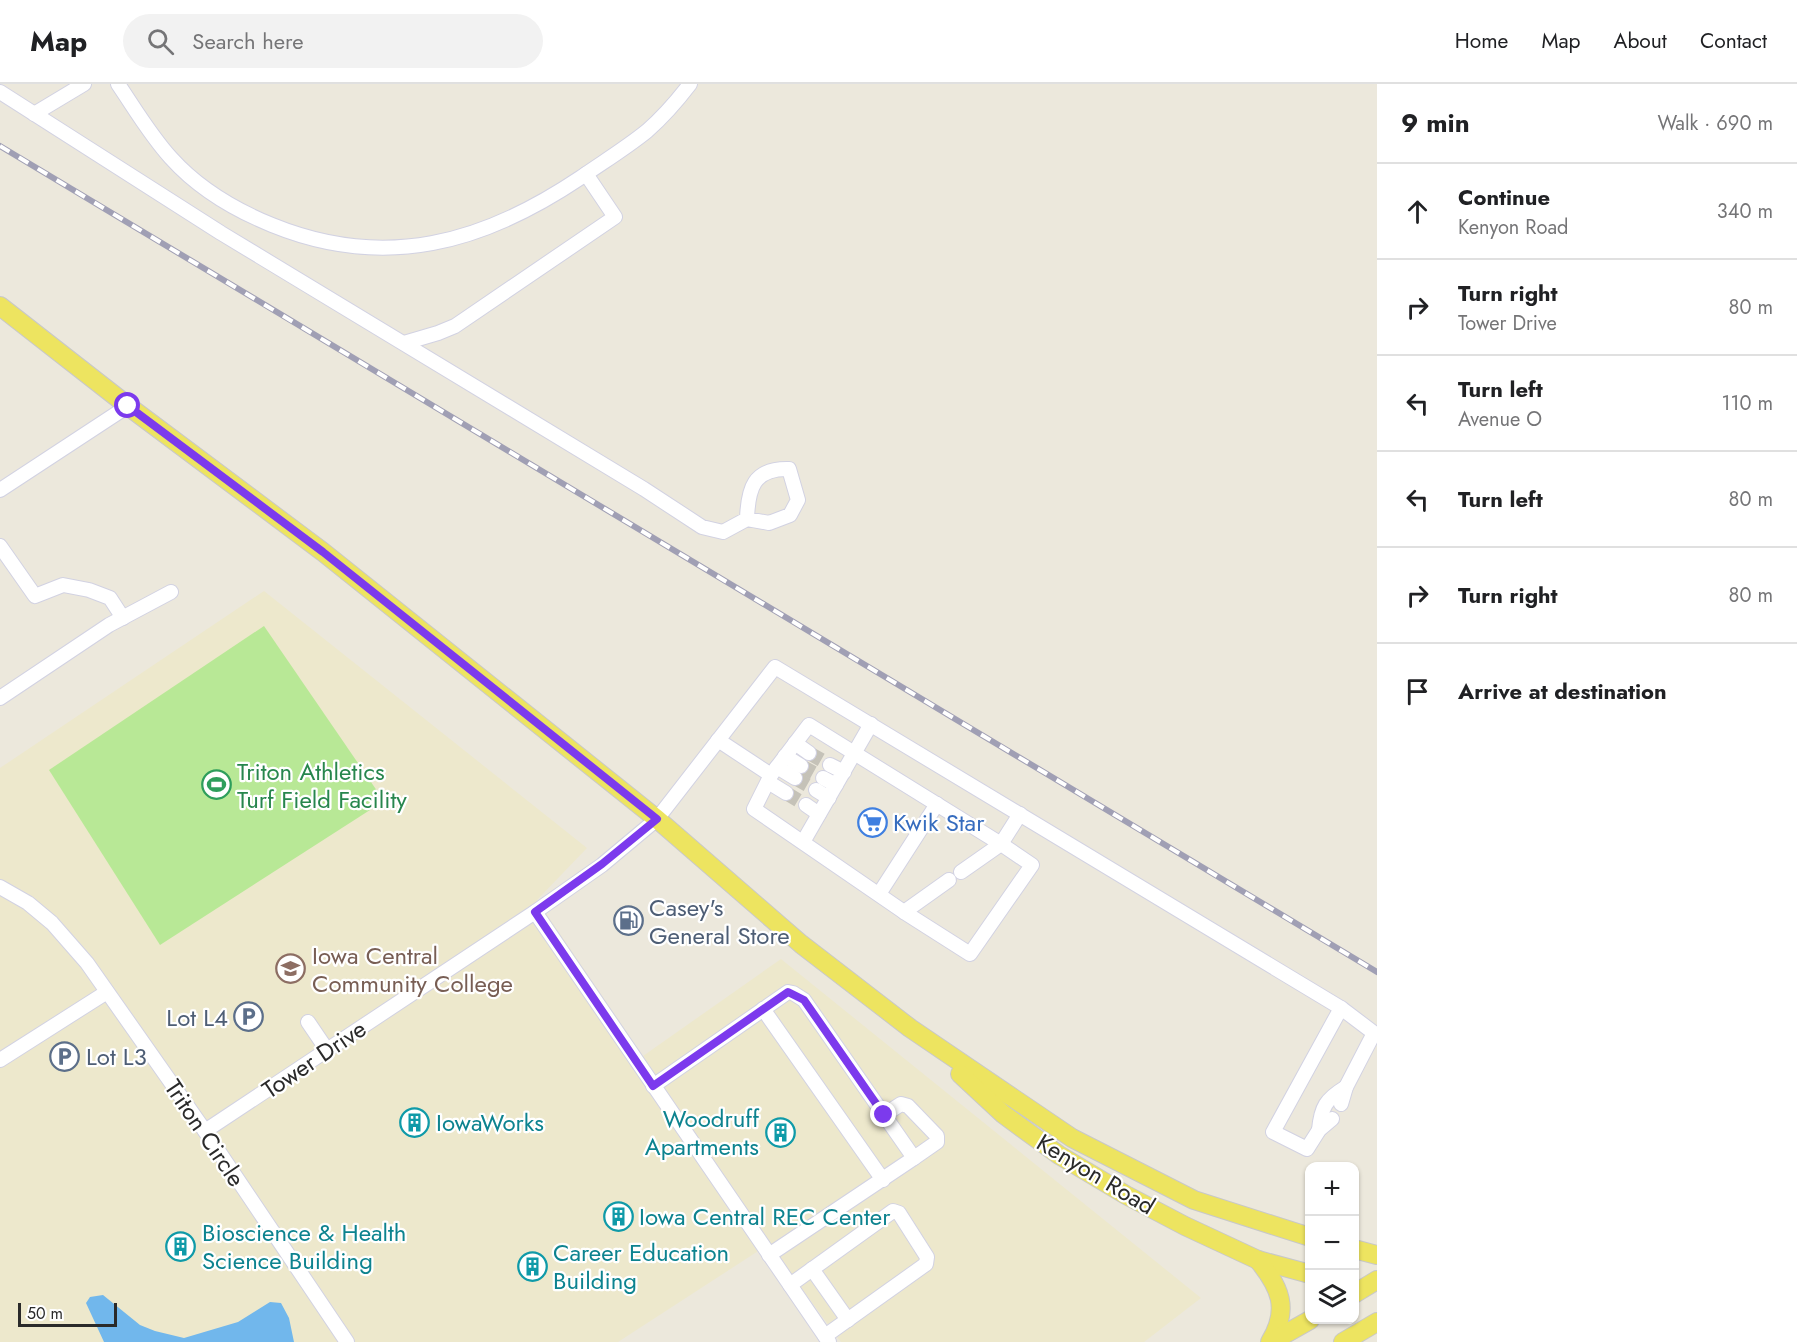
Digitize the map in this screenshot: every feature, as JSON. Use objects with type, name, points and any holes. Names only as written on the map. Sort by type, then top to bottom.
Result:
[{"type":"main road","name":"Kenyon Road","points":[[0,306],[128,406],[323,552],[657,819],[801,944],[910,1028],[1072,1138],[1194,1200],[1305,1235]]},
{"type":"main road","name":"Kenyon Road","points":[[910,1028],[1003,1114],[1059,1155],[1185,1226],[1258,1260],[1305,1274]]},
{"type":"main road","points":[[1359,1250],[1377,1255]]},
{"type":"main road","points":[[1258,1260],[1273,1278],[1280,1298],[1281,1314],[1276,1332],[1270,1342]]},
{"type":"main road","points":[[1343,1342],[1377,1322]]},
{"type":"main road","points":[[1270,1342],[1305,1323]]},
{"type":"street","points":[[34,114],[84,84]]},
{"type":"street","points":[[118,84],[149,131],[172,159],[222,200],[250,216],[313,240],[373,248],[401,248],[436,243],[501,223],[527,210],[586,174],[648,130],[690,84]]},
{"type":"street","points":[[0,92],[221,233],[644,489],[702,527],[723,532],[747,519],[769,524],[790,515],[798,500],[789,469],[773,469],[758,477],[748,498],[747,519]]},
{"type":"street","points":[[404,343],[455,326],[615,217],[586,174]]},
{"type":"street","points":[[0,490],[128,406]]},
{"type":"street","points":[[0,546],[35,596],[63,585],[89,590],[110,598],[123,618]]},
{"type":"street","points":[[0,698],[109,625],[171,592]]},
{"type":"street","name":"Tower Drive","points":[[205,1131],[535,912],[602,864],[657,819],[775,667],[871,724]]},
{"type":"street","points":[[802,842],[871,724],[1341,1008],[1374,1033],[1346,1087],[1341,1104]]},
{"type":"street","points":[[809,725],[855,753],[1032,865],[970,954],[904,912],[754,809],[775,770],[809,725]]},
{"type":"street","points":[[718,740],[775,770],[798,772]]},
{"type":"street","points":[[795,743],[809,753]]},
{"type":"street","points":[[831,765],[844,772]]},
{"type":"street","points":[[775,770],[786,793]]},
{"type":"street","points":[[829,798],[819,784],[836,785]]},
{"type":"street","points":[[879,894],[937,804]]},
{"type":"street","points":[[806,806],[819,814]]},
{"type":"street","points":[[904,912],[1001,844],[1020,814]]},
{"type":"street","name":"Triton Circle","points":[[2,892],[28,903],[72,944],[205,1131],[347,1342]]},
{"type":"street","points":[[535,912],[653,1086],[790,1286],[827,1339],[848,1320],[926,1264],[927,1257],[899,1213],[893,1211],[790,1286]]},
{"type":"street","points":[[0,1060],[107,992]]},
{"type":"street","points":[[653,1086],[788,992],[804,1000],[914,1158]]},
{"type":"street","points":[[1332,1119],[1319,1130],[1307,1149],[1273,1132],[1341,1008]]},
{"type":"street","points":[[763,1009],[883,1180]]},
{"type":"street","points":[[309,1022],[327,1050]]},
{"type":"street","points":[[1319,1130],[1321,1112],[1331,1096],[1346,1087]]},
{"type":"street","points":[[769,1255],[937,1142],[937,1136],[908,1106],[901,1104],[884,1115]]},
{"type":"street","points":[[812,1269],[848,1320]]},
{"type":"shaded area","name":"Iowa Central Community College","points":[[264,591],[587,848],[537,900],[643,1056],[781,959],[1201,1298],[1144,1342],[841,1342],[769,1244],[618,1342],[0,1342],[0,768]]},
{"type":"green space","name":"Triton Athletics Turf Field Facility","points":[[264,626],[384,801],[160,945],[49,770]]},
{"type":"water","points":[[103,1295],[140,1325],[184,1338],[238,1322],[270,1302],[281,1303],[289,1318],[294,1342],[104,1342],[86,1303],[90,1297]]},
{"type":"tunnel","points":[[809,753],[830,765]]},
{"type":"tunnel","points":[[801,766],[823,778]]},
{"type":"tunnel","points":[[795,778],[816,790]]},
{"type":"tunnel","points":[[786,793],[806,805]]},
{"type":"railway","points":[[0,146],[1377,972]]},
{"type":"place","name":"Triton Athletics Turf Field Facility","points":[[216,785]]},
{"type":"place","name":"Kwik Star","points":[[872,822]]},
{"type":"place","name":"Casey's General Store","points":[[628,921]]},
{"type":"place","name":"Iowa Central Community College","points":[[291,969]]},
{"type":"place","name":"Lot L4","points":[[249,1017]]},
{"type":"place","name":"Lot L3","points":[[65,1056]]},
{"type":"place","name":"IowaWorks","points":[[415,1122]]},
{"type":"place","name":"Woodruff Apartments","points":[[780,1132]]},
{"type":"place","name":"Iowa Central REC Center","points":[[618,1216]]},
{"type":"place","name":"Bioscience & Health Science Building","points":[[181,1246]]},
{"type":"place","name":"Career Education Building","points":[[532,1266]]},
{"type":"route","points":[[128,406],[323,552],[657,819],[602,864],[535,912],[653,1086],[788,992],[804,1000],[884,1115]]}]
